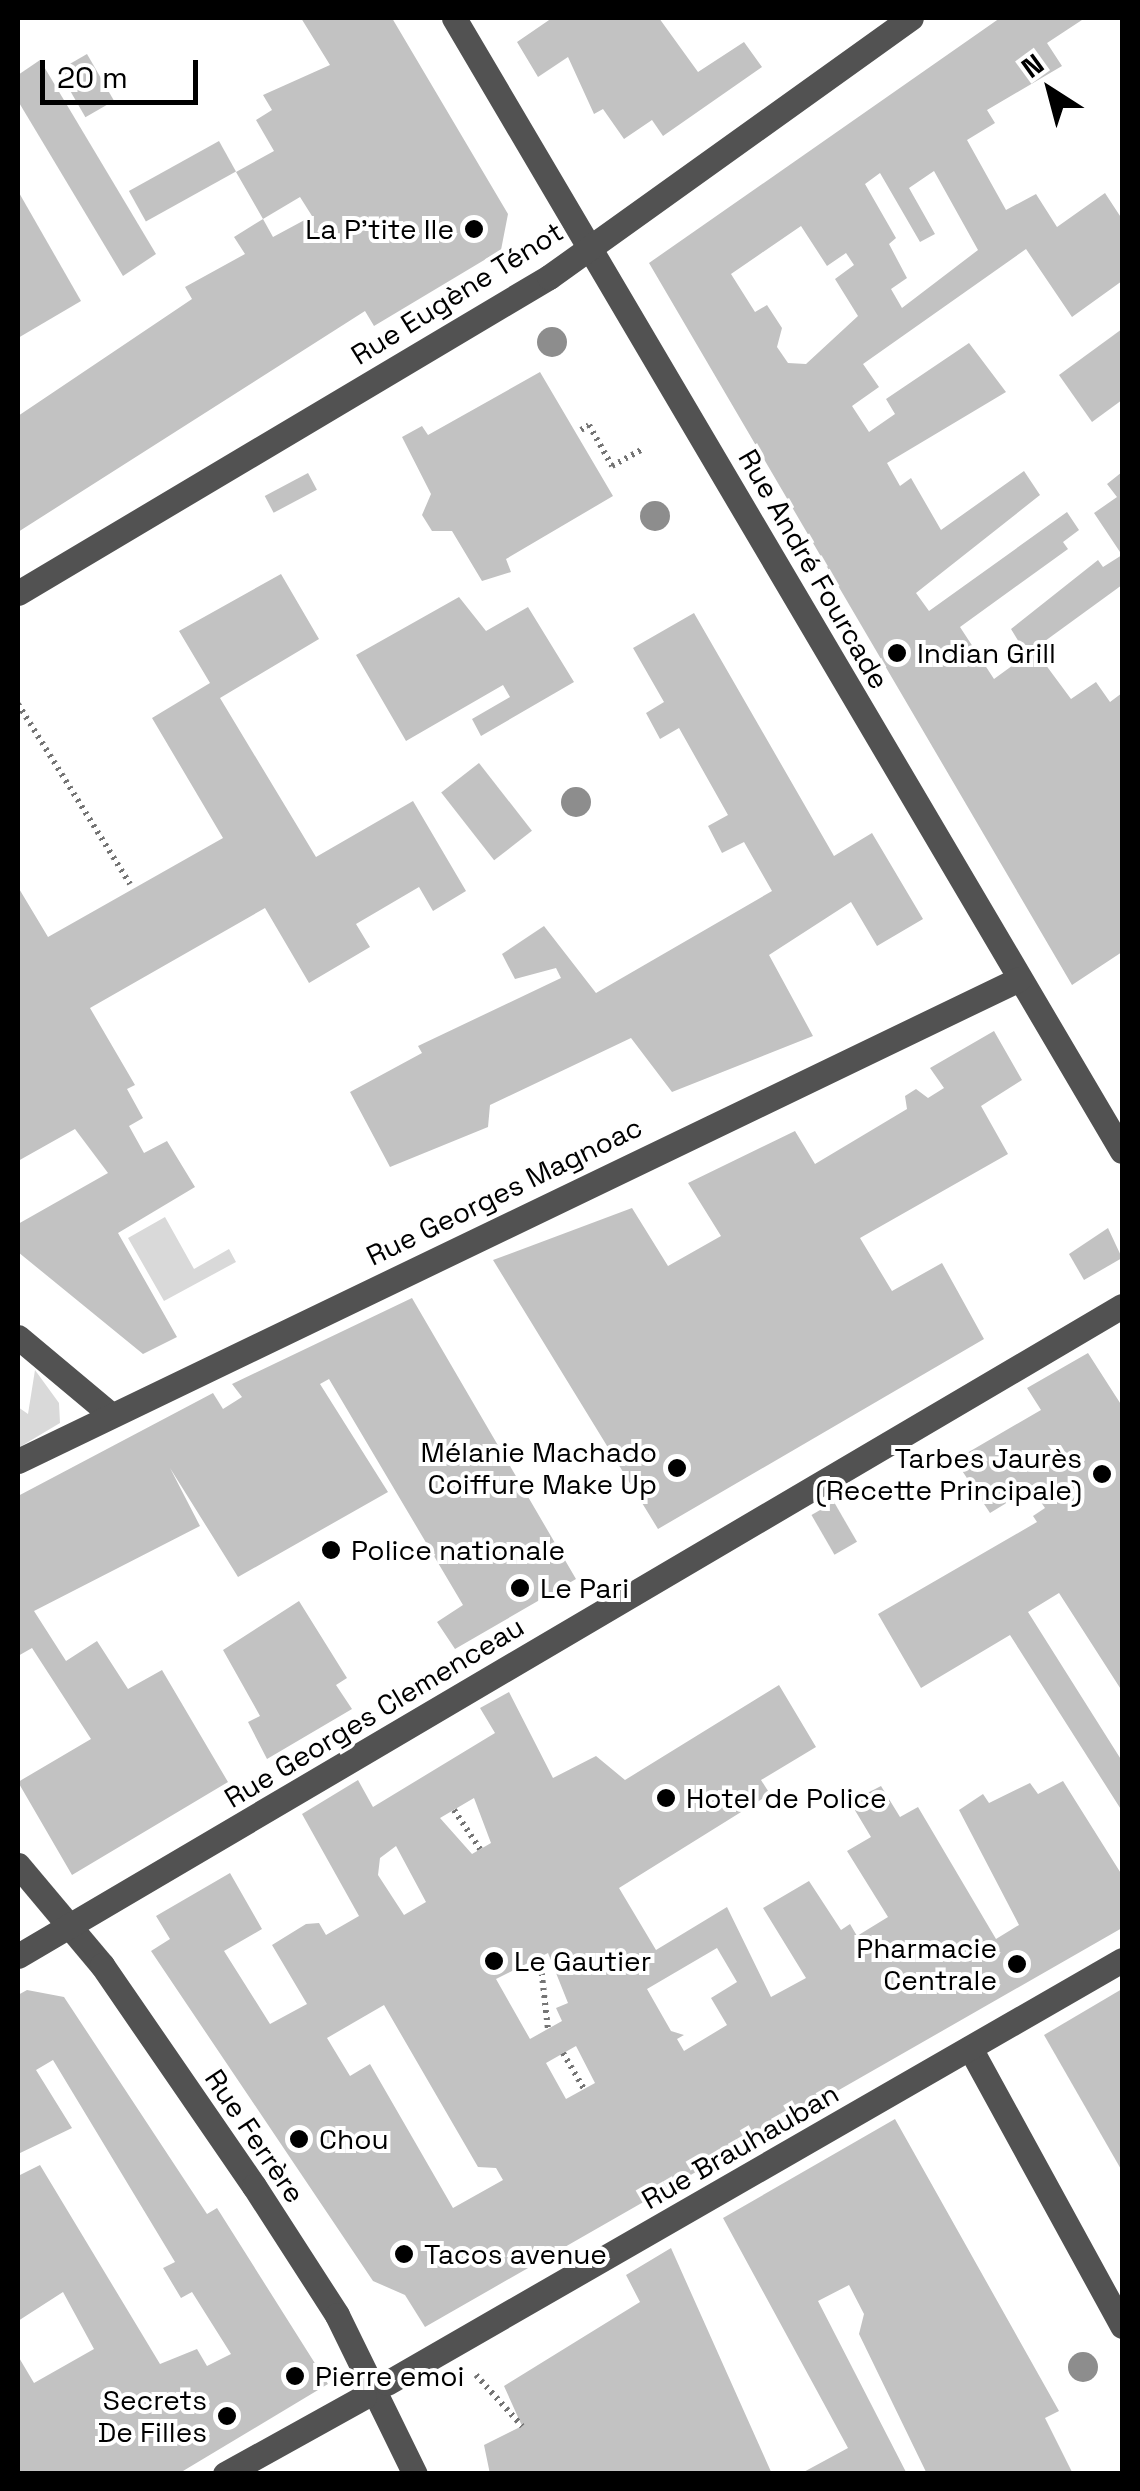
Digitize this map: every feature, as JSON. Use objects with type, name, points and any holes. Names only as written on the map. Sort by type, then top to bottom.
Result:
[{"type":"street","name":"Rue André Fourcade","points":[[454,18],[1122,1151]]},
{"type":"street","name":"Rue Eugène Ténot","points":[[18,593],[589,246],[911,18]]},
{"type":"street","name":"Rue Georges Magnoac","points":[[18,1461],[1019,979]]},
{"type":"street","name":"Rue Georges Clemenceau","points":[[18,1956],[1122,1306]]},
{"type":"street","points":[[18,1337],[110,1414]]},
{"type":"street","name":"Rue Ferrère","points":[[18,1865],[71,1925],[254,2186],[376,2390],[415,2474]]},
{"type":"street","name":"Rue Brauhauban","points":[[225,2474],[1122,1960]]},
{"type":"street","points":[[970,2048],[1122,2326]]},
{"type":"path","points":[[581,430],[588,425],[612,466],[644,448]]},
{"type":"path","points":[[18,704],[130,884]]},
{"type":"path","points":[[454,1810],[480,1850]]},
{"type":"path","points":[[540,1958],[548,2029]]},
{"type":"path","points":[[563,2054],[584,2089]]},
{"type":"path","points":[[450,2347],[522,2426]]},
{"type":"shaded area","points":[[165,1217],[194,1269],[229,1249],[236,1262],[164,1301],[128,1238]]},
{"type":"shaded area","points":[[35,1370],[59,1403],[60,1423],[18,1448],[18,1407],[28,1414]]},
{"type":"building","points":[[301,18],[392,18],[508,214],[501,250],[374,326],[365,311],[18,532],[18,416],[192,299],[185,287],[245,254],[234,237],[263,219],[236,172],[274,151],[256,120],[272,110],[263,95],[330,65]],"holes":[[[300,197],[312,216],[273,237],[263,219]]]},
{"type":"building","points":[[552,18],[659,18],[698,72],[744,42],[762,67],[663,136],[652,120],[624,139],[603,109],[594,114],[568,57],[538,77],[517,42]]},
{"type":"building","points":[[1000,18],[1085,18],[1047,43],[1062,66],[987,110],[995,123],[967,140],[1006,210],[1036,194],[1057,227],[1105,193],[1122,219],[1122,281],[1072,317],[1026,249],[863,364],[879,387],[852,406],[869,432],[895,414],[886,399],[969,343],[1006,392],[887,463],[900,486],[911,478],[941,530],[1024,471],[1040,495],[916,593],[929,611],[1067,512],[1079,530],[1063,542],[1068,549],[960,627],[994,679],[1027,655],[1011,629],[1098,560],[1103,567],[1122,555],[1122,585],[1034,649],[1071,699],[1096,682],[1110,702],[1122,693],[1122,952],[1072,985],[649,263]],"holes":[[[934,171],[978,250],[902,308],[891,289],[907,278],[889,244],[896,238],[865,184],[880,173],[920,242],[935,234],[909,188]],[[801,226],[827,266],[846,253],[854,265],[835,279],[858,316],[806,364],[788,363],[777,347],[782,328],[767,305],[755,312],[731,274]]]},
{"type":"building","points":[[87,54],[114,101],[85,117],[58,70]]},
{"type":"building","points":[[40,60],[156,254],[123,276],[18,101],[18,75]]},
{"type":"building","points":[[219,141],[236,172],[146,222],[129,191]]},
{"type":"building","points":[[18,191],[81,301],[18,338]]},
{"type":"building","points":[[1122,329],[1122,400],[1092,422],[1059,375]]},
{"type":"building","points":[[540,372],[613,496],[506,559],[511,572],[482,581],[452,531],[432,531],[422,515],[431,494],[402,437],[422,426],[428,435]]},
{"type":"building","points":[[1122,472],[1122,555],[1094,513],[1117,497],[1107,484]]},
{"type":"building","points":[[308,473],[317,490],[274,513],[265,496]]},
{"type":"building","points":[[281,574],[319,639],[220,698],[316,857],[413,801],[466,891],[433,911],[419,887],[356,924],[370,947],[309,983],[265,908],[90,1008],[135,1085],[127,1089],[143,1118],[129,1126],[144,1153],[167,1141],[195,1187],[118,1233],[177,1337],[143,1354],[18,1252],[18,1224],[108,1173],[75,1129],[18,1161],[18,887],[48,937],[223,838],[152,718],[210,683],[179,631]]},
{"type":"building","points":[[459,597],[486,631],[528,607],[574,682],[481,736],[472,719],[510,697],[503,685],[406,741],[356,655]]},
{"type":"building","points":[[694,613],[834,856],[872,833],[923,919],[877,946],[851,902],[769,955],[813,1036],[672,1092],[631,1038],[490,1105],[488,1127],[390,1167],[350,1092],[422,1053],[418,1046],[561,978],[556,968],[515,979],[502,954],[544,926],[596,993],[772,891],[744,842],[722,853],[708,826],[728,815],[679,728],[660,739],[646,713],[664,702],[633,648]]},
{"type":"building","points":[[479,763],[532,831],[494,860],[441,793]]},
{"type":"building","points":[[994,1031],[1022,1080],[981,1106],[1008,1154],[860,1238],[892,1291],[942,1263],[984,1339],[658,1529],[493,1260],[632,1208],[668,1266],[721,1236],[688,1183],[795,1131],[815,1164],[907,1109],[905,1096],[916,1089],[928,1098],[944,1088],[930,1068]]},
{"type":"building","points":[[1108,1228],[1122,1258],[1084,1280],[1069,1254]]},
{"type":"building","points":[[412,1298],[576,1579],[455,1649],[437,1622],[463,1605],[329,1379],[320,1384],[388,1492],[238,1577],[170,1468],[200,1526],[34,1611],[66,1661],[97,1641],[128,1689],[162,1670],[228,1782],[72,1875],[18,1782],[91,1739],[32,1648],[18,1656],[18,1496],[213,1393],[223,1409],[242,1397],[232,1384]]},
{"type":"building","points":[[1088,1353],[1122,1406],[1122,1691],[1059,1593],[1028,1612],[1122,1761],[1122,1811],[1010,1635],[921,1688],[878,1614],[1037,1522],[1033,1516],[1045,1508],[1031,1488],[990,1513],[955,1460],[1041,1410],[1027,1388]]},
{"type":"building","points":[[834,1502],[857,1542],[834,1555],[811,1515]]},
{"type":"building","points":[[299,1601],[347,1678],[336,1685],[352,1709],[267,1759],[248,1722],[260,1716],[223,1650]]},
{"type":"building","points":[[779,1685],[816,1747],[761,1780],[770,1794],[619,1888],[656,1950],[727,1907],[771,1997],[806,1978],[763,1908],[809,1881],[841,1930],[850,1924],[857,1936],[888,1917],[847,1851],[871,1837],[850,1802],[881,1786],[900,1817],[918,1807],[996,1939],[1019,1925],[959,1810],[983,1794],[989,1803],[1030,1783],[1038,1794],[1063,1781],[1122,1875],[1122,1928],[425,2327],[405,2295],[373,2281],[151,1951],[170,1939],[156,1916],[230,1873],[262,1929],[224,1951],[270,2024],[307,2004],[272,1945],[306,1924],[319,1923],[326,1935],[359,1916],[302,1814],[358,1780],[373,1807],[495,1733],[480,1708],[509,1692],[553,1778],[596,1756],[625,1780]],"holes":[[[474,1798],[491,1843],[472,1854],[440,1818]],[[396,1846],[426,1902],[404,1915],[378,1875],[380,1858]],[[717,1948],[737,1982],[711,1998],[727,2025],[684,2051],[677,2039],[684,2035],[671,2031],[647,1989]],[[548,1953],[568,2003],[556,2008],[562,2021],[530,2039],[496,1979]],[[384,2005],[478,2167],[496,2168],[503,2180],[453,2208],[370,2064],[350,2076],[327,2038]],[[576,2046],[595,2083],[566,2099],[546,2063]]]},
{"type":"building","points":[[1122,1989],[1122,2171],[1044,2035]]},
{"type":"building","points":[[27,1990],[64,1997],[207,2214],[217,2208],[328,2384],[178,2474],[18,2474],[18,2356],[34,2383],[94,2349],[63,2292],[18,2321],[18,2176],[40,2165],[160,2364],[197,2349],[207,2366],[231,2354],[192,2292],[181,2298],[163,2268],[175,2262],[53,2060],[36,2070],[72,2128],[18,2154],[18,1995]]},
{"type":"building","points":[[895,2119],[1059,2411],[1045,2418],[1073,2474],[927,2474],[859,2334],[864,2314],[849,2285],[818,2301],[907,2474],[800,2474],[848,2448],[723,2218]]},
{"type":"building","points":[[671,2248],[772,2474],[490,2474],[484,2445],[522,2426],[504,2386],[640,2302],[626,2275]]},
{"type":"place","name":"La P'tite Ile","points":[[474,229]]},
{"type":"place","name":"Indian Grill","points":[[897,653]]},
{"type":"place","name":"Mélanie Machado Coiffure Make Up","points":[[677,1468]]},
{"type":"place","name":"Tarbes Jaurès (Recette Principale)","points":[[1102,1474]]},
{"type":"place","name":"Police nationale","points":[[331,1550]]},
{"type":"place","name":"Le Pari","points":[[520,1588]]},
{"type":"place","name":"Hotel de Police","points":[[666,1798]]},
{"type":"place","name":"Le Gautier","points":[[494,1961]]},
{"type":"place","name":"Pharmacie Centrale","points":[[1017,1964]]},
{"type":"place","name":"Chou","points":[[299,2139]]},
{"type":"place","name":"Tacos avenue","points":[[404,2254]]},
{"type":"place","name":"Pierre emoi","points":[[295,2376]]},
{"type":"place","name":"Secrets De Filles","points":[[227,2416]]}]
